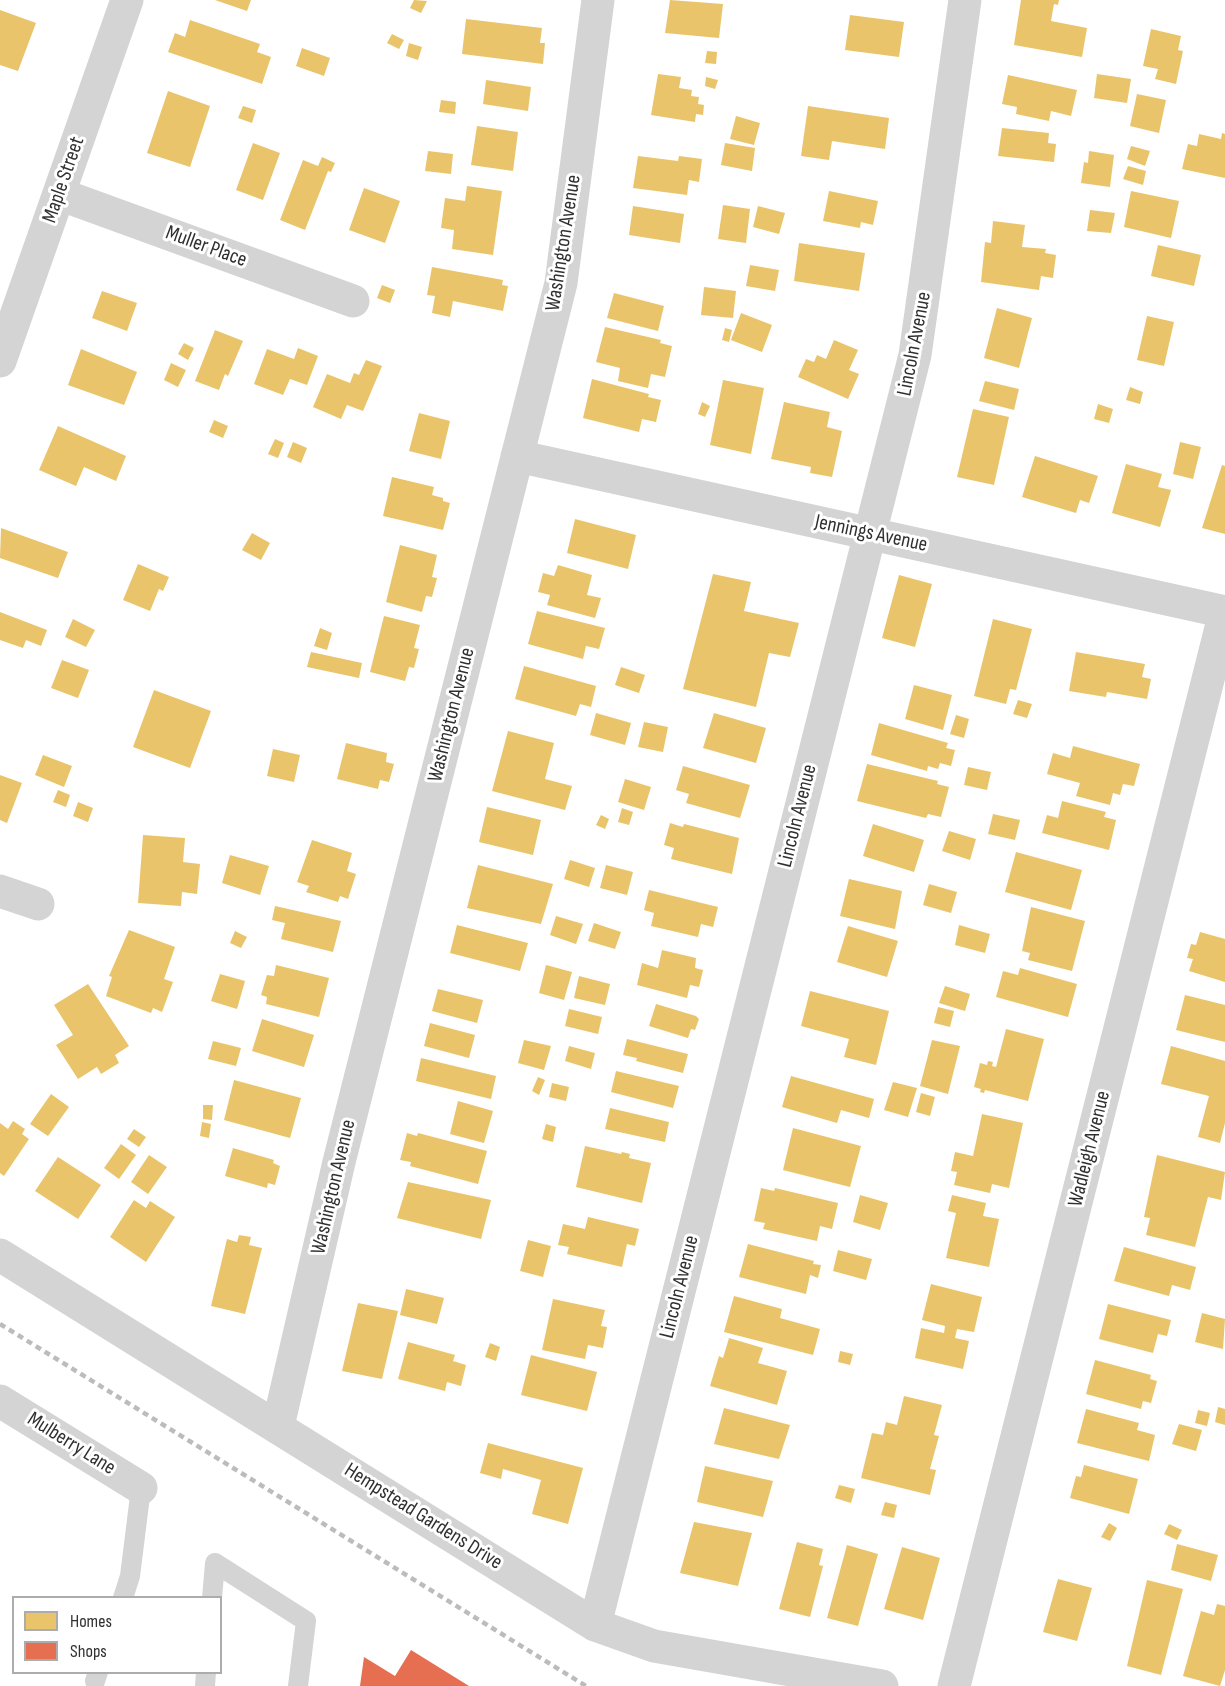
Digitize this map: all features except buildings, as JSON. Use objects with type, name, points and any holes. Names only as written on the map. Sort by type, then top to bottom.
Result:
[{"type":"street","name":"Maple Street","points":[[0,361],[127,0]]},
{"type":"street","name":"Washington Avenue","points":[[278,1426],[339,1162],[561,283],[598,0]]},
{"type":"street","name":"Lincoln Avenue","points":[[595,1625],[915,355],[965,0]]},
{"type":"street","name":"Muller Place","points":[[59,194],[353,301]]},
{"type":"street","name":"Jennings Avenue","points":[[517,456],[1225,612]]},
{"type":"street","name":"Wadleigh Avenue","points":[[954,1686],[1225,612]]},
{"type":"street","points":[[0,891],[38,904]]},
{"type":"street","name":"Hempstead Gardens Drive","points":[[0,1256],[278,1426],[595,1625],[654,1646],[882,1686]]},
{"type":"street","name":"Mulberry Lane","points":[[0,1401],[141,1488]]},
{"type":"lane","points":[[124,1596],[130,1576],[141,1488]]},
{"type":"lane","points":[[212,1596],[215,1563],[306,1622],[298,1686]]},
{"type":"railway","points":[[0,1324],[586,1686]]}]
